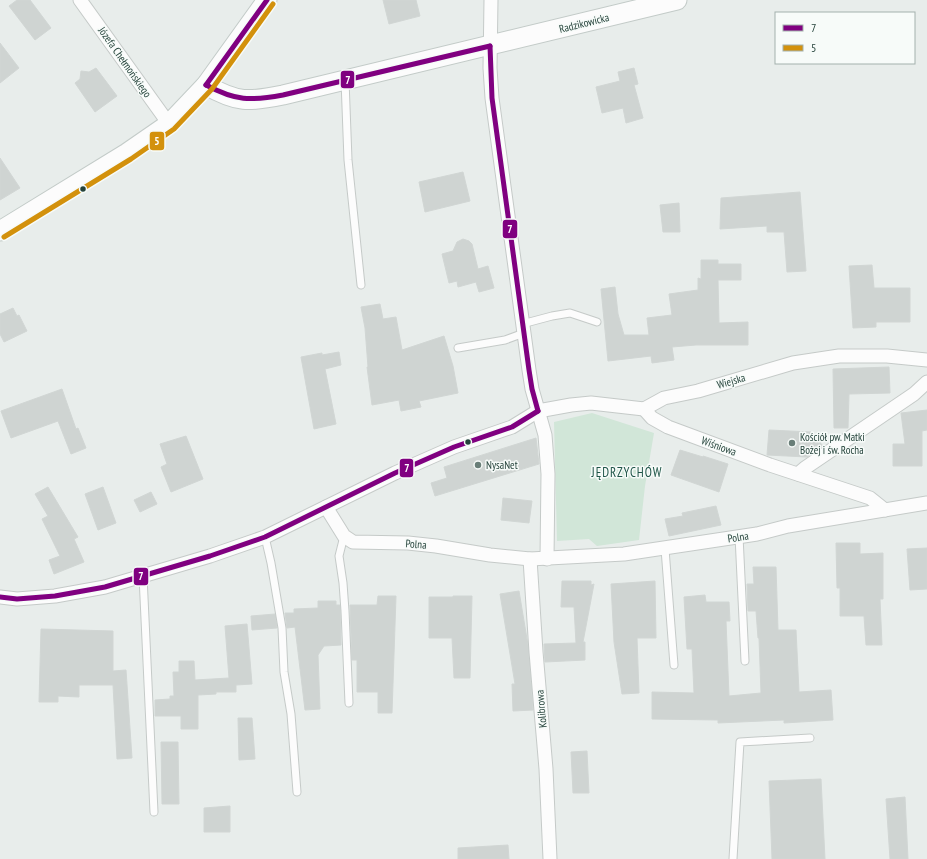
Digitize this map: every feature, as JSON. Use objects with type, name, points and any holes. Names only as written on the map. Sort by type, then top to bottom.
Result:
[{"type":"street","name":"Józefa Chełmońskiego","points":[[80,0],[169,124]]},
{"type":"street","points":[[0,231],[127,153],[169,124],[206,85],[267,0]]},
{"type":"street","points":[[491,0],[490,46],[492,98],[532,389],[545,435],[548,474],[547,559]]},
{"type":"street","name":"Radzikowicka","points":[[206,85],[223,95],[246,100],[258,100],[490,46],[677,0]]},
{"type":"street","name":"Wiejska","points":[[644,409],[664,398],[698,391],[793,363],[839,356],[887,356],[927,360]]},
{"type":"street","points":[[798,474],[914,394],[927,382]]},
{"type":"street","points":[[0,597],[17,599],[55,596],[105,587],[210,556],[265,537],[395,473],[454,447],[512,428],[538,411],[590,403],[644,409]]},
{"type":"street","name":"Wiśniowa","points":[[644,409],[652,418],[668,427],[798,474],[870,498],[885,510]]},
{"type":"street","name":"Polna","points":[[344,536],[353,542],[408,543],[490,555],[547,559],[624,554],[665,548],[757,534],[788,526],[927,503]]},
{"type":"street","points":[[326,507],[344,536]]},
{"type":"street","name":"Kolibrowa","points":[[530,559],[546,770],[550,859]]},
{"type":"lane","points":[[345,80],[348,160],[361,285]]},
{"type":"lane","points":[[458,348],[505,340],[523,328],[552,316],[570,313],[597,322]]},
{"type":"lane","points":[[344,536],[339,556],[345,611],[349,703]]},
{"type":"lane","points":[[739,536],[745,661]]},
{"type":"lane","points":[[265,537],[272,562],[282,628],[284,672],[291,714],[297,792]]},
{"type":"lane","points":[[665,548],[674,665]]},
{"type":"lane","points":[[143,576],[154,812]]},
{"type":"lane","points":[[734,859],[740,742],[810,738]]},
{"type":"green space","points":[[592,413],[654,433],[645,486],[639,540],[597,546],[589,539],[557,541],[554,422]]},
{"type":"building","points":[[17,0],[30,0],[51,28],[35,40],[9,6]]},
{"type":"building","points":[[383,0],[416,0],[420,16],[389,24]]},
{"type":"building","points":[[0,43],[19,68],[0,83]]},
{"type":"building","points":[[96,68],[117,96],[95,112],[75,83],[80,79],[81,71],[89,72]]},
{"type":"building","points":[[634,68],[638,84],[634,85],[643,118],[626,123],[623,108],[602,113],[596,87],[620,81],[618,72]]},
{"type":"building","points":[[0,158],[20,188],[0,200]]},
{"type":"building","points":[[463,172],[470,201],[425,212],[419,182]]},
{"type":"building","points":[[800,192],[806,271],[787,272],[784,232],[767,232],[767,226],[720,229],[721,198]]},
{"type":"building","points":[[679,203],[680,232],[663,232],[660,205]]},
{"type":"building","points":[[463,239],[472,244],[478,269],[488,266],[494,288],[479,292],[476,282],[458,287],[457,281],[449,283],[442,254],[453,251],[457,242]]},
{"type":"building","points":[[701,260],[718,260],[718,264],[741,264],[741,280],[718,280],[719,323],[748,322],[748,345],[696,345],[672,347],[674,360],[652,363],[651,356],[608,361],[601,289],[615,287],[618,314],[624,335],[649,335],[647,318],[672,315],[669,294],[698,290],[698,278],[701,279]]},
{"type":"building","points":[[872,265],[874,288],[910,288],[910,322],[876,322],[876,327],[853,328],[849,266]]},
{"type":"building","points":[[380,304],[383,319],[396,317],[402,350],[444,336],[453,366],[458,393],[419,401],[421,407],[401,411],[399,400],[372,405],[367,367],[365,328],[361,307]]},
{"type":"building","points":[[13,308],[17,316],[19,315],[27,331],[4,342],[0,334],[0,314]]},
{"type":"building","points":[[339,352],[341,365],[325,369],[336,424],[314,429],[301,357],[322,353],[322,355]]},
{"type":"building","points":[[889,367],[890,393],[849,394],[848,428],[834,428],[833,369]]},
{"type":"building","points":[[62,389],[76,429],[78,428],[86,448],[71,454],[58,421],[11,438],[1,411]]},
{"type":"building","points":[[927,410],[927,430],[922,431],[922,466],[893,466],[893,444],[905,444],[901,413]]},
{"type":"building","name":"Kościół pw. Matki Bożej i św. Rocha","points":[[769,430],[811,432],[823,446],[807,457],[767,455]]},
{"type":"building","points":[[186,436],[203,479],[171,492],[161,467],[167,464],[160,444]]},
{"type":"building","points":[[536,438],[539,464],[435,496],[431,483],[447,478],[444,467]]},
{"type":"building","points":[[680,450],[728,464],[719,492],[671,475]]},
{"type":"building","points":[[48,487],[78,537],[74,539],[84,562],[54,574],[49,560],[60,556],[42,519],[48,516],[35,494]]},
{"type":"building","points":[[103,487],[116,523],[98,530],[85,494]]},
{"type":"building","points":[[151,492],[157,504],[140,512],[134,500]]},
{"type":"building","points":[[503,498],[532,501],[529,523],[501,520]]},
{"type":"building","points":[[716,506],[721,525],[669,536],[665,519],[683,516],[682,513]]},
{"type":"building","points":[[836,543],[860,543],[860,554],[883,553],[883,599],[880,599],[882,645],[866,645],[864,616],[840,616],[840,588],[837,588]]},
{"type":"building","points":[[927,548],[927,589],[910,590],[907,549]]},
{"type":"building","points":[[753,567],[776,567],[778,630],[796,630],[799,692],[831,690],[833,720],[784,723],[784,720],[718,723],[718,720],[652,719],[652,692],[694,693],[692,649],[687,649],[684,597],[705,595],[706,602],[729,602],[730,621],[726,621],[729,696],[761,693],[759,638],[756,611],[748,611],[747,584],[754,584]]},
{"type":"building","points":[[562,581],[591,581],[591,585],[594,584],[583,642],[585,642],[585,660],[545,662],[544,644],[576,643],[574,607],[561,607]]},
{"type":"building","points":[[655,581],[656,638],[637,638],[639,693],[622,694],[614,642],[611,584]]},
{"type":"building","points":[[519,591],[528,645],[533,710],[513,711],[512,684],[515,684],[500,594]]},
{"type":"building","points":[[378,596],[396,596],[392,713],[378,713],[378,692],[357,692],[357,660],[352,660],[350,605],[377,605]]},
{"type":"building","points":[[472,596],[470,678],[454,678],[452,638],[429,638],[429,597]]},
{"type":"building","points":[[318,601],[336,601],[336,605],[340,605],[341,645],[324,646],[318,655],[320,709],[305,710],[295,627],[287,628],[285,613],[294,613],[294,609],[318,608]]},
{"type":"building","points":[[275,614],[277,628],[252,630],[251,616]]},
{"type":"building","points":[[247,624],[252,684],[236,685],[236,692],[216,692],[216,694],[198,695],[198,729],[181,729],[181,716],[155,716],[155,700],[170,699],[170,696],[174,696],[173,672],[179,672],[179,661],[194,661],[195,680],[229,678],[225,626]]},
{"type":"building","points":[[41,629],[113,631],[113,671],[126,670],[132,758],[117,759],[113,685],[79,685],[79,697],[58,696],[58,702],[39,702]]},
{"type":"building","points":[[238,718],[252,718],[255,759],[239,760]]},
{"type":"building","points":[[161,742],[178,742],[179,804],[162,804]]},
{"type":"building","points":[[587,751],[589,793],[573,793],[571,752]]},
{"type":"building","points":[[821,779],[825,859],[772,859],[769,781]]},
{"type":"building","points":[[905,797],[908,859],[890,859],[886,799]]},
{"type":"building","points":[[230,806],[230,832],[204,832],[204,808]]},
{"type":"building","points":[[508,845],[509,859],[458,859],[458,848]]},
{"type":"transit line","name":"7","points":[[206,85],[267,0]]},
{"type":"transit line","name":"5","points":[[4,237],[131,159],[174,129],[212,89],[273,4]]},
{"type":"transit line","name":"7","points":[[490,46],[492,98],[529,370],[538,411]]},
{"type":"transit line","name":"7","points":[[206,85],[235,97],[252,99],[271,97],[490,46]]},
{"type":"transit line","name":"7","points":[[0,597],[17,599],[55,596],[105,587],[210,556],[265,537],[395,473],[454,447],[512,427],[538,411]]},
{"type":"place","name":"Kościół pw. Matki Bożej i św. Rocha","points":[[792,443]]},
{"type":"place","name":"NysaNet","points":[[478,465]]},
{"type":"district","name":"JĘDRZYCHÓW","points":[[627,472]]}]
